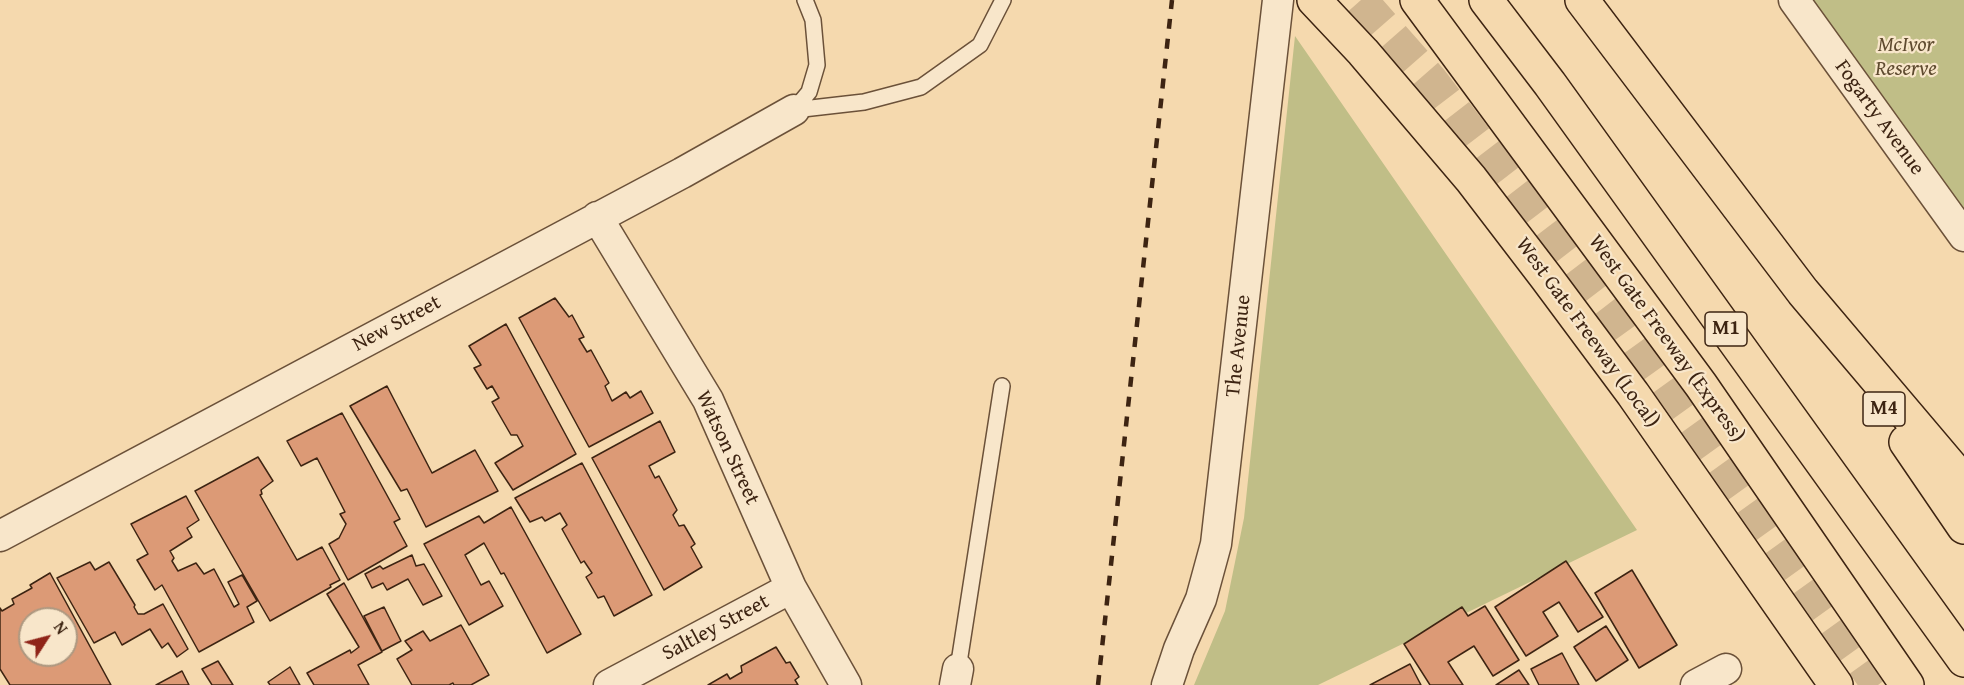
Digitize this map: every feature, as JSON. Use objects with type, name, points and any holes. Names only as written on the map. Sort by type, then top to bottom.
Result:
[{"type":"highway","name":"West Gate Freeway (Local)","points":[[1314,0],[1364,52],[1471,179],[1553,286],[1633,394],[1836,685]]},
{"type":"highway","name":"West Gate Freeway (Express)","points":[[1417,0],[1701,385],[1907,685]]},
{"type":"highway","name":"M1","points":[[1486,0],[1550,84],[1964,660]]},
{"type":"highway","points":[[1582,0],[1803,292],[1964,482]]},
{"type":"highway","name":"M4","points":[[1803,292],[1964,527]]},
{"type":"street","name":"The Avenue","points":[[1167,685],[1179,649],[1201,599],[1216,544],[1278,0]]},
{"type":"street","name":"Fogarty Avenue","points":[[1794,0],[1964,236]]},
{"type":"street","name":"New Street","points":[[0,536],[597,218],[794,110]]},
{"type":"street","name":"Watson Street","points":[[597,218],[708,400],[791,588],[846,685]]},
{"type":"street","name":"Saltley Street","points":[[609,685],[791,588]]},
{"type":"street","points":[[1696,685],[1726,669]]},
{"type":"lane","points":[[794,110],[809,92],[818,65],[813,21],[805,0]]},
{"type":"lane","points":[[794,110],[864,102],[921,87],[980,45],[1003,0]]},
{"type":"lane","points":[[957,677],[1002,386]]},
{"type":"green space","name":"McIvor Reserve","points":[[1798,0],[1964,0],[1964,236]]},
{"type":"green space","points":[[1295,36],[1637,530],[1318,685],[1194,685],[1225,611],[1244,518]]},
{"type":"building","points":[[555,298],[569,317],[572,315],[584,337],[579,339],[587,352],[591,350],[609,383],[605,386],[612,401],[626,392],[630,398],[641,391],[653,413],[589,447],[519,318]]},
{"type":"building","points":[[506,324],[576,454],[513,490],[495,463],[523,446],[517,435],[511,435],[492,402],[499,398],[492,386],[487,389],[474,368],[481,365],[469,346]]},
{"type":"building","points":[[387,386],[432,473],[475,450],[498,491],[426,527],[407,489],[401,491],[350,406]]},
{"type":"building","points":[[342,413],[400,519],[394,522],[407,546],[348,580],[329,544],[339,538],[346,524],[340,514],[345,512],[317,458],[301,466],[287,441]]},
{"type":"building","points":[[660,421],[675,452],[649,466],[655,478],[659,476],[677,510],[673,515],[679,526],[684,525],[695,544],[691,547],[702,567],[664,590],[592,458]]},
{"type":"building","points":[[258,457],[273,481],[261,490],[260,495],[297,560],[322,547],[340,580],[270,621],[195,491]]},
{"type":"building","points":[[582,463],[652,595],[614,616],[604,596],[598,598],[586,577],[592,573],[584,561],[581,563],[562,529],[567,525],[560,513],[545,521],[542,517],[530,522],[515,498]]},
{"type":"building","points":[[186,496],[199,520],[187,528],[192,537],[170,551],[174,558],[172,561],[178,571],[196,563],[204,574],[214,569],[234,607],[239,604],[228,582],[242,575],[257,601],[247,607],[254,622],[199,652],[162,585],[155,590],[137,560],[148,554],[131,524]]},
{"type":"building","points":[[511,507],[581,634],[547,653],[504,573],[501,574],[484,543],[465,555],[481,585],[489,581],[503,606],[469,625],[424,544],[479,516],[484,523]]},
{"type":"building","points":[[412,555],[416,566],[424,564],[442,596],[423,605],[408,579],[387,590],[383,583],[372,588],[365,574],[380,566],[383,569]]},
{"type":"building","points":[[1566,561],[1603,617],[1578,632],[1559,602],[1543,612],[1558,636],[1526,656],[1495,607]]},
{"type":"building","points":[[90,562],[95,570],[109,562],[138,614],[144,614],[163,604],[188,649],[177,657],[168,643],[162,648],[150,629],[122,645],[115,632],[94,643],[78,615],[78,607],[74,607],[57,578]]},
{"type":"building","points":[[1632,570],[1677,645],[1639,668],[1595,593]]},
{"type":"building","points":[[50,573],[69,607],[18,607],[18,667],[78,667],[78,624],[111,685],[10,685],[0,669],[0,608],[2,611],[14,604],[12,599],[32,588],[30,585]]},
{"type":"building","points":[[344,583],[382,652],[358,665],[369,685],[314,685],[307,673],[359,647],[327,594]]},
{"type":"building","points":[[1485,606],[1519,660],[1493,676],[1474,646],[1448,662],[1463,685],[1430,685],[1404,644],[1462,607],[1468,616]]},
{"type":"building","points":[[384,607],[401,641],[382,651],[364,616]]},
{"type":"building","points":[[461,625],[489,675],[471,685],[454,685],[453,683],[449,685],[412,685],[397,659],[412,650],[405,641],[423,631],[430,641]]},
{"type":"building","points":[[1606,626],[1628,660],[1596,681],[1574,647]]},
{"type":"building","points":[[776,647],[786,663],[790,662],[799,677],[795,680],[798,685],[708,685],[727,674],[730,679],[742,672],[741,666]]},
{"type":"building","points":[[1562,653],[1579,685],[1539,685],[1531,669]]},
{"type":"building","points":[[218,661],[233,685],[212,685],[202,669]]},
{"type":"building","points":[[1410,664],[1421,685],[1370,685]]},
{"type":"building","points":[[290,667],[300,685],[270,685],[268,682]]},
{"type":"building","points":[[1519,670],[1529,685],[1496,685]]},
{"type":"building","points":[[182,671],[189,685],[156,685]]},
{"type":"tunnel","points":[[1361,0],[1432,81],[1618,323],[1878,685]]},
{"type":"railway","points":[[1098,685],[1172,0]]}]
